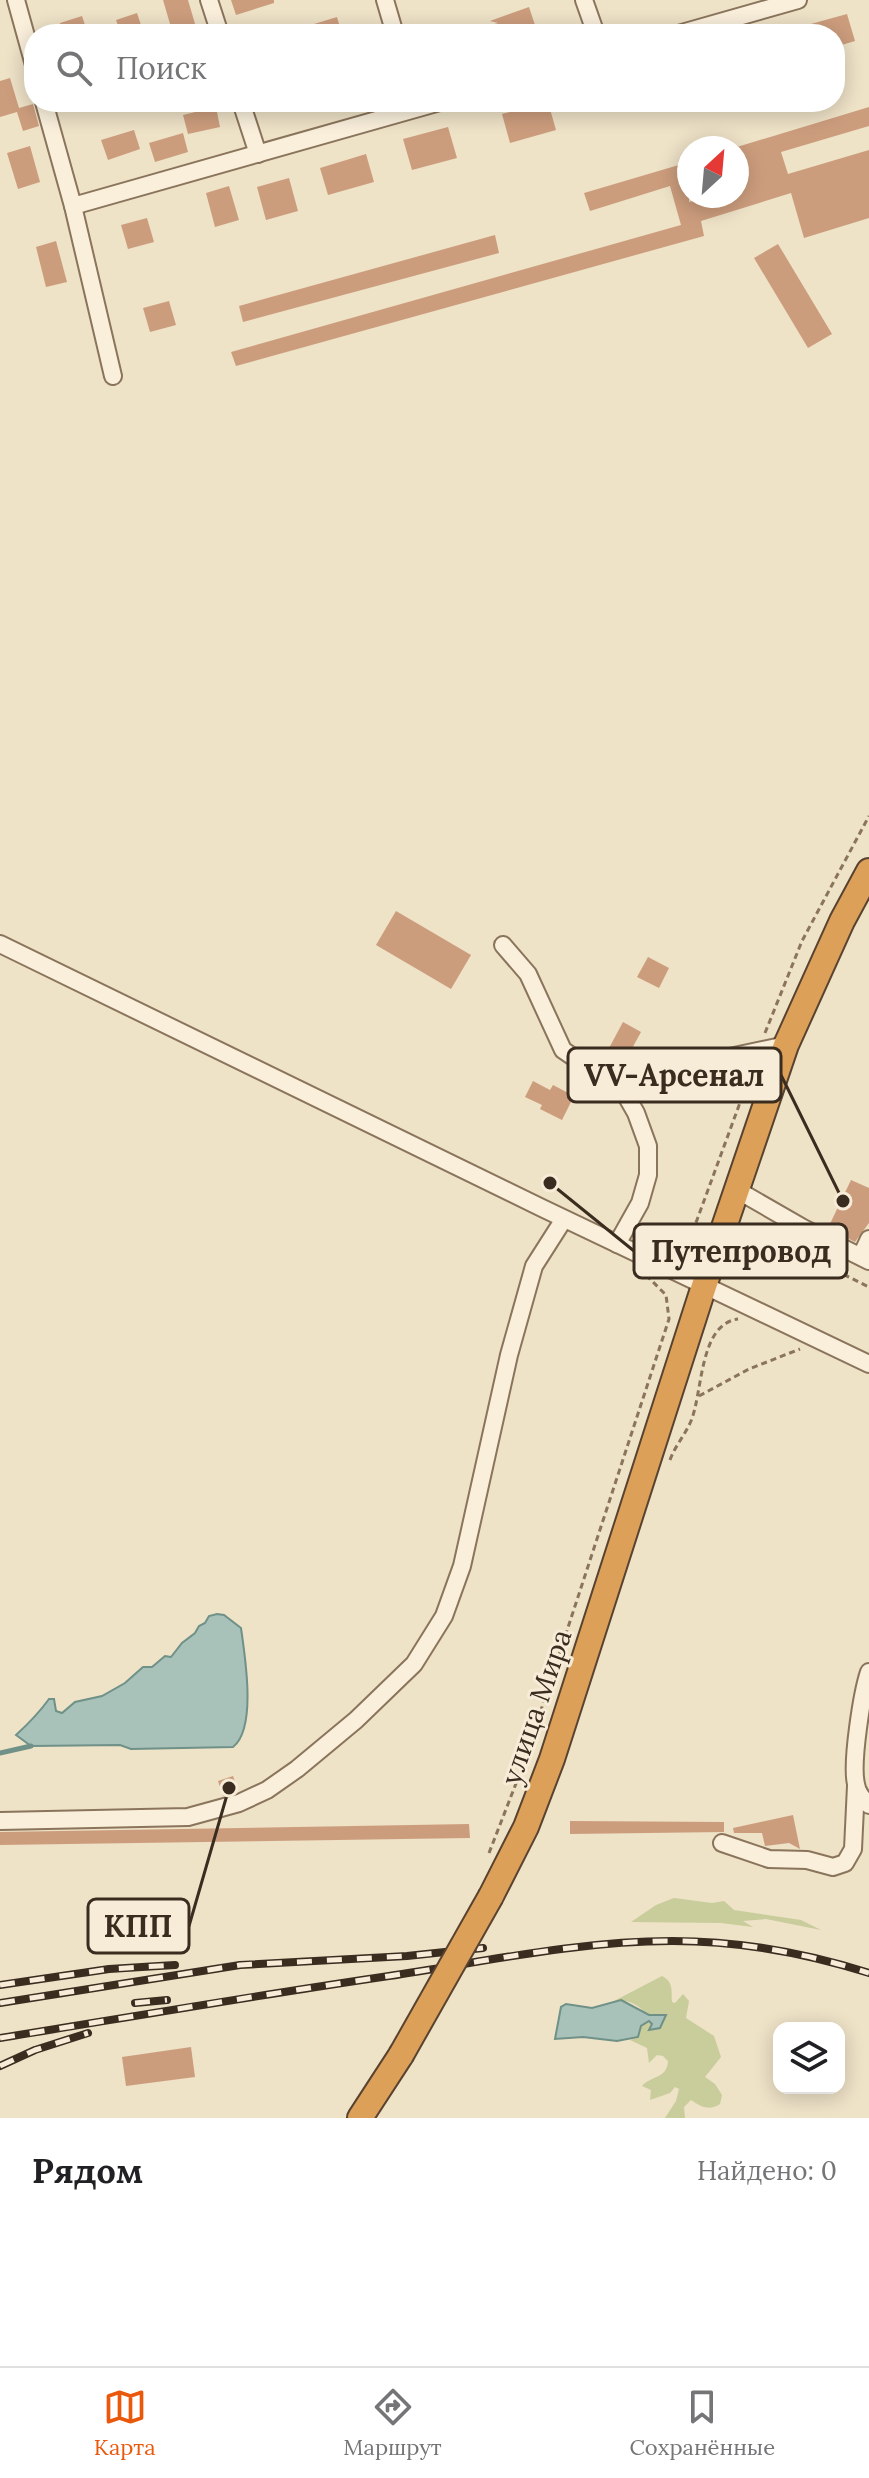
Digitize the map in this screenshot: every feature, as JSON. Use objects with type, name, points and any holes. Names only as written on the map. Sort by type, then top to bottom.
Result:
[{"type":"highway","name":"улица Мира","points":[[360,2118],[401,2055],[491,1896],[526,1827],[552,1759],[704,1286],[786,1045],[842,921],[869,871]]},
{"type":"street","points":[[16,0],[24,29]]},
{"type":"street","points":[[209,0],[217,24]]},
{"type":"street","points":[[385,0],[392,24]]},
{"type":"street","points":[[584,0],[592,24]]},
{"type":"street","points":[[713,24],[798,0]]},
{"type":"street","points":[[47,112],[73,206],[113,376]]},
{"type":"street","points":[[244,112],[258,154]]},
{"type":"street","points":[[73,206],[393,112]]},
{"type":"street","points":[[0,944],[869,1364]]},
{"type":"street","points":[[503,945],[528,974],[563,1050],[624,1092],[636,1113],[648,1146],[648,1175],[640,1203],[617,1244]]},
{"type":"street","points":[[624,1092],[659,1072],[786,1045]]},
{"type":"street","points":[[737,1190],[803,1228],[865,1258],[869,1239]]},
{"type":"street","points":[[0,1821],[188,1817],[239,1803],[267,1790],[297,1769],[356,1720],[414,1664],[444,1616],[462,1566],[509,1355],[534,1266],[564,1219]]},
{"type":"street","points":[[722,1843],[769,1859],[807,1860],[828,1867],[840,1865],[849,1859],[853,1849],[860,1708],[869,1672]]},
{"type":"street","points":[[856,1786],[869,1805]]},
{"type":"path","points":[[728,1217],[869,1287]]},
{"type":"path","points":[[661,1246],[679,1245],[690,1239]]},
{"type":"path","points":[[486,1862],[522,1768],[669,1319],[666,1295],[646,1275]]},
{"type":"path","points":[[690,1423],[699,1396],[699,1379],[717,1331],[727,1322],[741,1319]]},
{"type":"path","points":[[699,1396],[743,1371],[806,1348],[793,1341]]},
{"type":"green space","points":[[674,1898],[712,1903],[724,1901],[734,1910],[801,1920],[821,1930],[766,1919],[743,1921],[753,1927],[721,1923],[631,1922],[656,1905]]},
{"type":"green space","points":[[662,1976],[670,1984],[672,2002],[675,2003],[683,1994],[689,2001],[686,2018],[714,2036],[721,2057],[705,2077],[715,2084],[722,2095],[720,2104],[705,2107],[691,2100],[684,2107],[685,2118],[665,2118],[676,2101],[679,2089],[675,2087],[670,2093],[650,2100],[651,2090],[642,2086],[662,2074],[668,2061],[657,2055],[649,2063],[647,2048],[630,2040],[638,2037],[641,2026],[649,2021],[653,2024],[645,2012],[634,2004],[614,2001]]},
{"type":"water","points":[[224,1615],[241,1628],[245,1656],[247,1709],[240,1738],[233,1747],[131,1749],[120,1745],[31,1746],[16,1735],[49,1699],[54,1699],[56,1711],[62,1713],[75,1702],[102,1696],[125,1683],[143,1667],[152,1667],[165,1656],[171,1657],[209,1616]]},
{"type":"water","points":[[621,2000],[649,2015],[666,2015],[660,2028],[649,2030],[652,2024],[649,2021],[641,2026],[638,2037],[617,2041],[583,2037],[555,2039],[561,2007],[566,2004],[592,2008]]},
{"type":"building","points":[[163,0],[188,0],[195,24],[170,24]]},
{"type":"building","points":[[231,0],[274,0],[274,3],[236,15]]},
{"type":"building","points":[[529,7],[535,24],[494,24],[498,23],[490,21]]},
{"type":"building","points":[[137,13],[141,24],[117,24],[116,20]]},
{"type":"building","points":[[847,14],[855,41],[845,44],[845,24],[811,24]]},
{"type":"building","points":[[82,16],[85,24],[60,24]]},
{"type":"building","points":[[337,17],[339,24],[314,24]]},
{"type":"building","points":[[10,78],[19,108],[24,107],[24,112],[35,112],[39,126],[23,131],[17,112],[0,117],[0,81]]},
{"type":"building","points":[[869,107],[869,126],[781,152],[788,174],[869,150],[869,218],[804,238],[791,193],[749,206],[749,143]]},
{"type":"building","points":[[217,112],[220,127],[188,134],[183,115]]},
{"type":"building","points":[[551,112],[556,130],[510,143],[502,114]]},
{"type":"building","points":[[448,127],[457,158],[412,170],[403,139]]},
{"type":"building","points":[[134,130],[140,149],[108,160],[101,140]]},
{"type":"building","points":[[183,133],[188,152],[155,162],[149,143]]},
{"type":"building","points":[[30,146],[40,182],[18,189],[7,153]]},
{"type":"building","points":[[366,154],[374,182],[328,195],[320,168]]},
{"type":"building","points":[[677,166],[677,208],[743,208],[701,221],[704,236],[236,366],[231,352],[681,225],[670,186],[590,211],[584,193]]},
{"type":"building","points":[[289,178],[298,211],[266,220],[257,187]]},
{"type":"building","points":[[229,186],[239,220],[215,227],[206,193]]},
{"type":"building","points":[[147,218],[154,242],[128,249],[121,225]]},
{"type":"building","points":[[495,235],[499,253],[243,322],[239,306]]},
{"type":"building","points":[[56,241],[67,282],[46,287],[36,247]]},
{"type":"building","points":[[778,244],[832,334],[808,348],[754,258]]},
{"type":"building","points":[[169,301],[176,325],[150,332],[143,308]]},
{"type":"building","points":[[396,911],[471,955],[451,989],[376,945]]},
{"type":"building","points":[[648,957],[669,968],[659,988],[637,977]]},
{"type":"building","points":[[623,1022],[641,1032],[618,1074],[601,1063]]},
{"type":"building","points":[[533,1081],[550,1090],[553,1085],[574,1096],[562,1120],[525,1097]]},
{"type":"building","points":[[851,1180],[869,1188],[869,1223],[855,1242],[828,1228]]},
{"type":"building","points":[[233,1776],[238,1791],[223,1796],[218,1781]]},
{"type":"building","points":[[793,1815],[800,1849],[789,1843],[765,1846],[762,1833],[734,1833],[733,1828]]},
{"type":"building","points":[[570,1821],[724,1822],[724,1832],[570,1834]]},
{"type":"building","points":[[469,1824],[470,1838],[0,1845],[0,1832]]},
{"type":"building","points":[[191,2047],[195,2077],[126,2086],[122,2057]]},
{"type":"waterway","points":[[0,1753],[31,1746]]},
{"type":"railway","points":[[0,2038],[601,1944],[672,1941],[722,1943],[796,1954],[869,1973]]},
{"type":"railway","points":[[0,2003],[240,1965],[407,1956],[483,1948]]},
{"type":"railway","points":[[0,1985],[109,1969],[175,1965]]},
{"type":"railway","points":[[135,2003],[167,2000]]},
{"type":"railway","points":[[0,2066],[35,2050],[88,2033]]},
{"type":"place","name":"Путепровод","points":[[550,1183]]},
{"type":"place","name":"VV-Арсенал","points":[[843,1201]]},
{"type":"place","name":"КПП","points":[[229,1788]]}]
